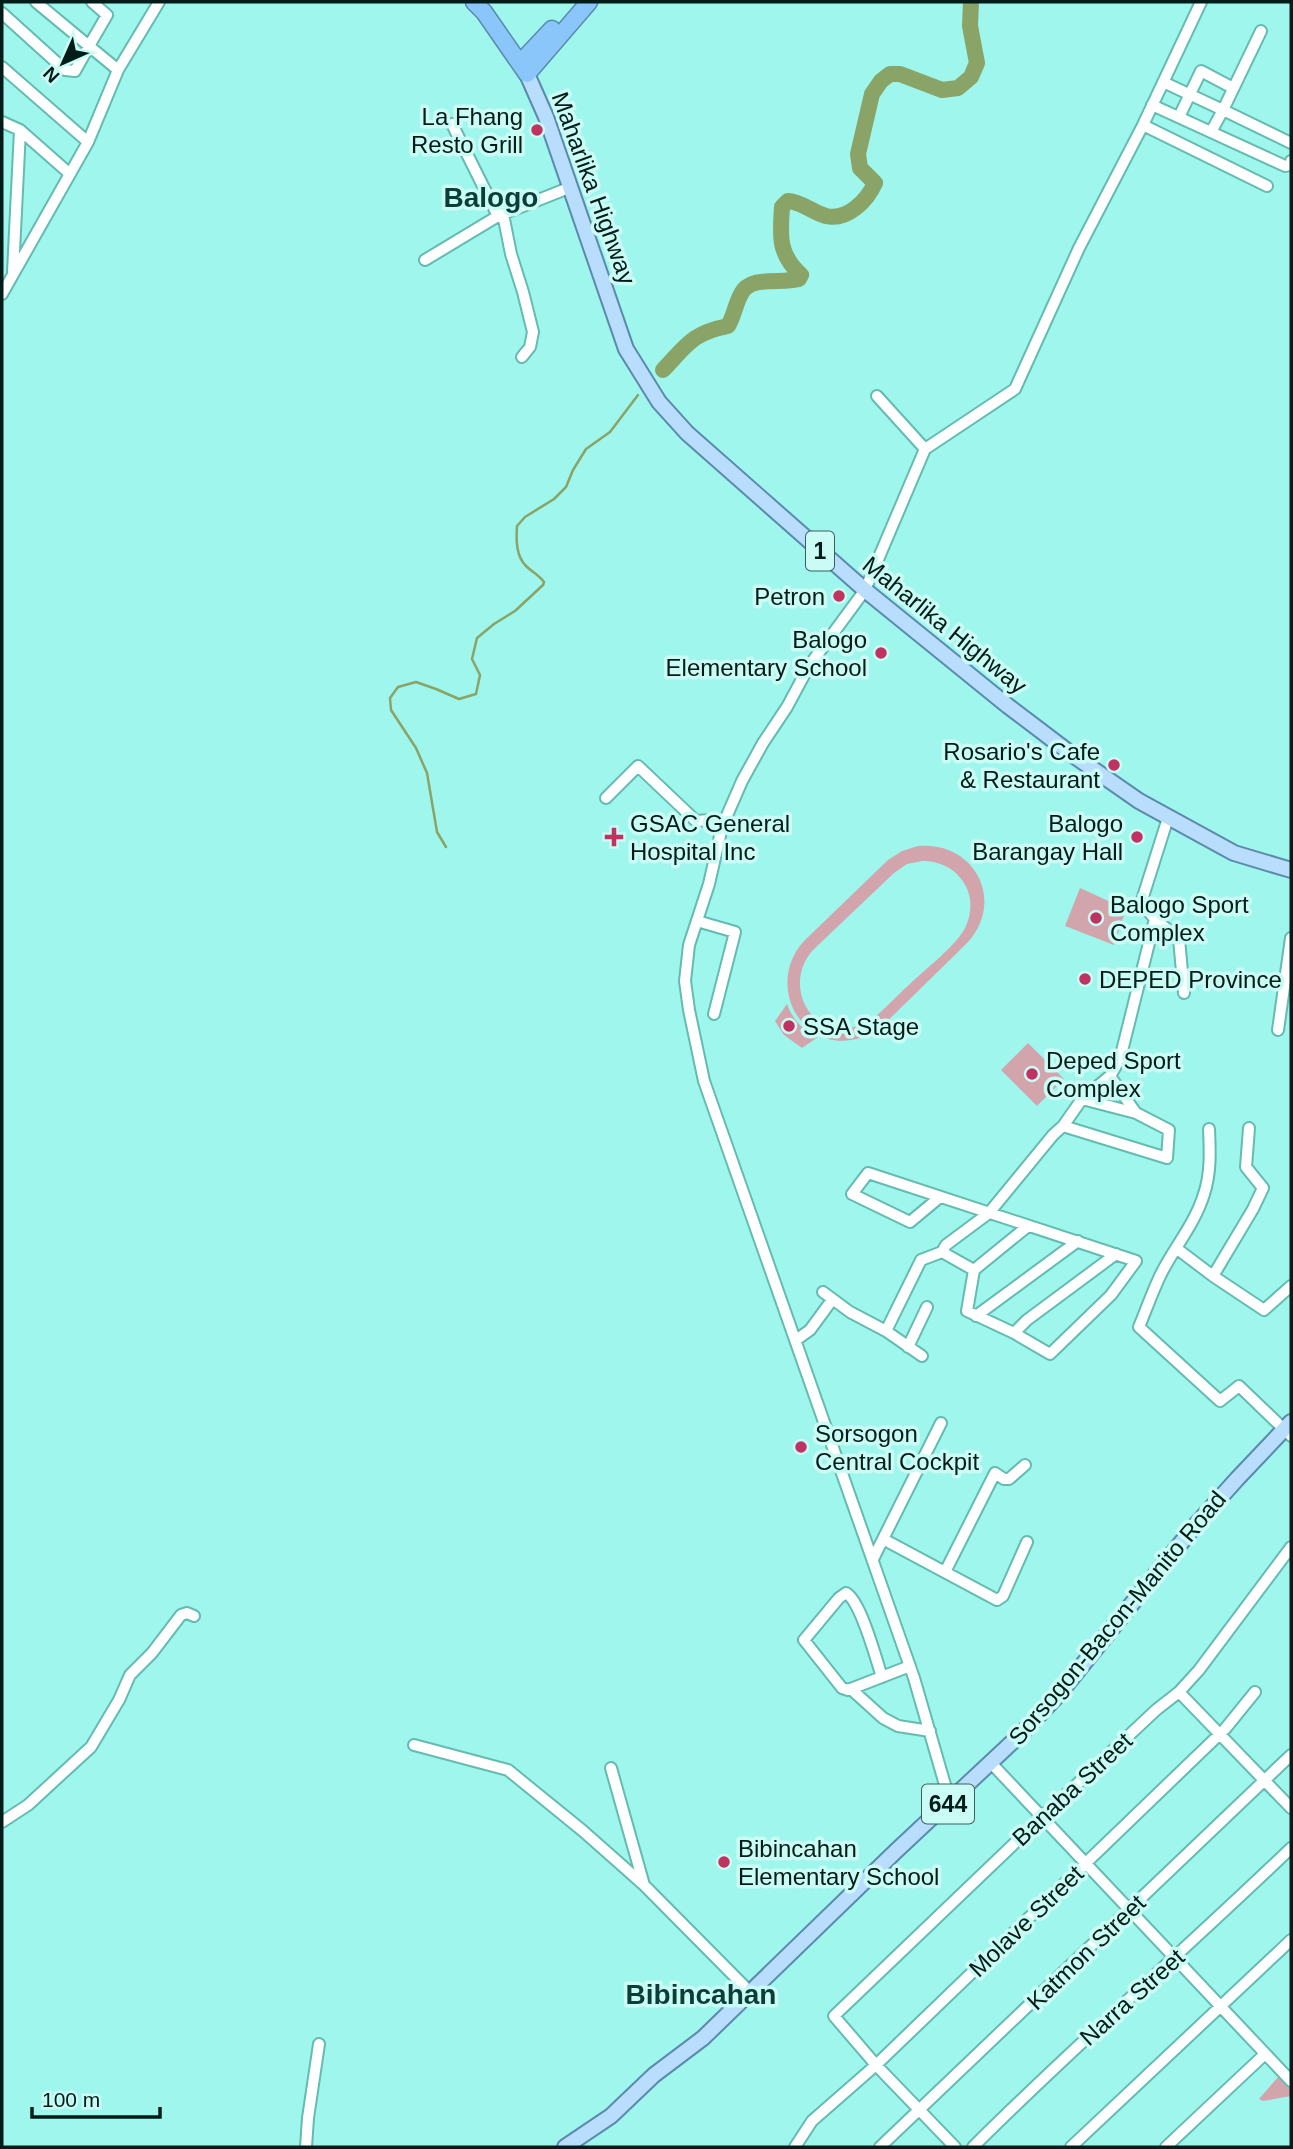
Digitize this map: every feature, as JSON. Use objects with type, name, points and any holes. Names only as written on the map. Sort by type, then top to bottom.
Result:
[{"type":"highway","name":"Maharlika Highway","points":[[474,2],[524,69]]},
{"type":"highway","points":[[524,69],[575,2]]},
{"type":"highway","points":[[524,69],[589,2]]},
{"type":"main road","name":"Maharlika Highway","points":[[524,69],[547,117],[626,349],[659,402],[687,433],[865,590],[1008,706],[1098,773],[1168,818],[1234,853],[1291,870]]},
{"type":"main road","name":"Sorsogon-Bacon-Manito Road","points":[[565,2147],[611,2116],[654,2075],[703,2038],[992,1763],[1059,1694],[1237,1479],[1289,1429]]},
{"type":"street","points":[[36,2],[118,70]]},
{"type":"street","points":[[2,13],[65,70],[75,71],[107,15],[92,2]]},
{"type":"street","points":[[950,1802],[911,1666],[704,1081],[688,1010],[685,981],[689,945],[709,884],[722,827],[752,761],[787,707],[809,666],[865,590],[925,449],[1015,389],[1079,247],[1143,125],[1201,2]]},
{"type":"street","points":[[2,294],[88,142],[118,70],[153,4]]},
{"type":"street","points":[[1211,132],[1261,31]]},
{"type":"street","points":[[2,67],[88,142]]},
{"type":"street","points":[[1179,117],[1201,71],[1233,88]]},
{"type":"street","points":[[1163,82],[1291,143]]},
{"type":"street","points":[[1152,105],[1285,166],[1290,165],[1291,161]]},
{"type":"street","points":[[2,122],[20,130],[70,174]]},
{"type":"street","points":[[452,124],[500,215],[526,301],[533,332],[530,347],[522,357]]},
{"type":"street","points":[[1143,125],[1267,186]]},
{"type":"street","points":[[13,274],[20,130]]},
{"type":"street","points":[[425,260],[500,215],[571,187]]},
{"type":"street","points":[[877,396],[925,449]]},
{"type":"street","points":[[606,798],[638,766],[696,821],[725,819]]},
{"type":"street","points":[[1168,818],[1141,903],[1179,940],[1184,993]]},
{"type":"street","points":[[886,1331],[922,1260],[942,1252],[946,1245],[989,1213],[1063,1126],[1082,1098],[1110,1076],[1120,1059],[1156,919]]},
{"type":"street","points":[[697,921],[736,932],[714,1014]]},
{"type":"street","points":[[1278,1030],[1291,937]]},
{"type":"street","points":[[1110,1076],[1136,1113]]},
{"type":"street","points":[[1063,1126],[1167,1158],[1169,1130],[1136,1113],[1082,1098]]},
{"type":"street","points":[[1213,1276],[1263,1188],[1246,1167],[1249,1128]]},
{"type":"street","points":[[1209,1129],[1210,1156],[1203,1196],[1161,1274],[1139,1327],[1220,1401],[1239,1386],[1289,1429]]},
{"type":"street","points":[[940,1197],[910,1222],[852,1194],[868,1174],[1078,1241],[1136,1261],[1111,1295],[1050,1354],[967,1311],[974,1270],[1028,1226]]},
{"type":"street","points":[[976,1316],[1078,1241]]},
{"type":"street","points":[[1176,1248],[1264,1310],[1291,1286]]},
{"type":"street","points":[[942,1252],[974,1270]]},
{"type":"street","points":[[1014,1333],[1027,1320],[1116,1254]]},
{"type":"street","points":[[796,1340],[810,1330],[827,1296],[922,1356]]},
{"type":"street","points":[[908,1347],[928,1307]]},
{"type":"street","points":[[873,1559],[940,1423]]},
{"type":"street","points":[[945,1572],[995,1473],[1009,1479],[1025,1465]]},
{"type":"street","points":[[883,1539],[997,1600],[1000,1600],[1027,1542]]},
{"type":"street","name":"Banaba Street","points":[[876,2065],[834,2017],[1042,1817],[1156,1710],[1179,1692],[1199,1670],[1291,1546]]},
{"type":"street","points":[[882,1677],[858,1608],[851,1595],[846,1593],[804,1640],[842,1688],[851,1689],[911,1666]]},
{"type":"street","points":[[2,1822],[28,1805],[91,1747],[115,1708],[130,1675],[152,1653],[181,1615],[187,1613],[194,1616]]},
{"type":"street","points":[[851,1689],[883,1718],[898,1726],[930,1731]]},
{"type":"street","points":[[1179,1692],[1291,1808]]},
{"type":"street","name":"Molave Street","points":[[795,2147],[812,2121],[876,2065],[1086,1864],[1220,1734],[1255,1692]]},
{"type":"street","points":[[414,1745],[508,1770],[644,1885],[751,1993]]},
{"type":"street","name":"Katmon Street","points":[[880,2147],[1291,1755]]},
{"type":"street","points":[[992,1763],[1291,2081]]},
{"type":"street","points":[[611,1768],[644,1885]]},
{"type":"street","name":"Narra Street","points":[[973,2147],[1037,2083],[1291,1848]]},
{"type":"street","points":[[1071,2147],[1291,1940]]},
{"type":"street","points":[[306,2147],[319,2044]]},
{"type":"street","points":[[1166,2147],[1265,2054]]},
{"type":"street","points":[[876,2065],[955,2147]]},
{"type":"shaded area","points":[[918,846],[938,847],[955,853],[969,863],[984,893],[984,909],[978,927],[967,943],[876,1030],[863,1037],[842,1041],[823,1037],[808,1028],[796,1014],[789,997],[788,978],[792,959],[804,941],[888,860],[902,851]],"holes":[[[930,861],[950,868],[968,891],[970,914],[961,935],[880,1013],[867,1022],[854,1027],[838,1028],[824,1024],[813,1016],[805,1005],[800,978],[804,963],[813,950],[894,873],[907,864]]]},
{"type":"shaded area","name":"Balogo Sport Complex","points":[[1080,888],[1126,909],[1114,945],[1065,926]]},
{"type":"shaded area","name":"SSA Stage","points":[[787,1004],[799,1024],[818,1037],[802,1048],[784,1035],[775,1021]]},
{"type":"shaded area","name":"Deped Sport Complex","points":[[1028,1043],[1064,1079],[1037,1106],[1001,1070]]},
{"type":"shaded area","points":[[1279,2076],[1291,2083],[1291,2096],[1263,2101],[1259,2099]]},
{"type":"waterway","points":[[663,370],[698,336],[728,326],[745,288],[758,282],[799,279],[801,275],[788,260],[782,244],[782,207],[788,201],[834,217],[849,213],[862,203],[875,183],[860,168],[858,154],[872,94],[881,81],[890,74],[900,74],[942,90],[958,88],[971,77],[977,63],[970,26],[971,2]]},
{"type":"waterway","points":[[446,847],[437,832],[427,773],[416,748],[391,710],[390,698],[398,687],[416,682],[459,699],[476,694],[480,675],[472,659],[477,638],[515,611],[544,582],[520,558],[517,526],[566,487],[586,449],[610,432],[638,395]]},
{"type":"place","name":"La Fhang Resto Grill","points":[[537,130]]},
{"type":"place","name":"Petron","points":[[839,596]]},
{"type":"place","name":"Balogo Elementary School","points":[[881,653]]},
{"type":"place","name":"Rosario's Cafe & Restaurant","points":[[1114,765]]},
{"type":"place","name":"GSAC General Hospital Inc","points":[[614,837]]},
{"type":"place","name":"Balogo Barangay Hall","points":[[1137,837]]},
{"type":"place","name":"Balogo Sport Complex","points":[[1096,918]]},
{"type":"place","name":"DEPED Province","points":[[1085,979]]},
{"type":"place","name":"SSA Stage","points":[[789,1026]]},
{"type":"place","name":"Deped Sport Complex","points":[[1032,1074]]},
{"type":"place","name":"Sorsogon Central Cockpit","points":[[801,1447]]},
{"type":"place","name":"Bibincahan Elementary School","points":[[724,1862]]},
{"type":"district","name":"Balogo","points":[[491,197]]},
{"type":"district","name":"Bibincahan","points":[[701,1994]]}]
